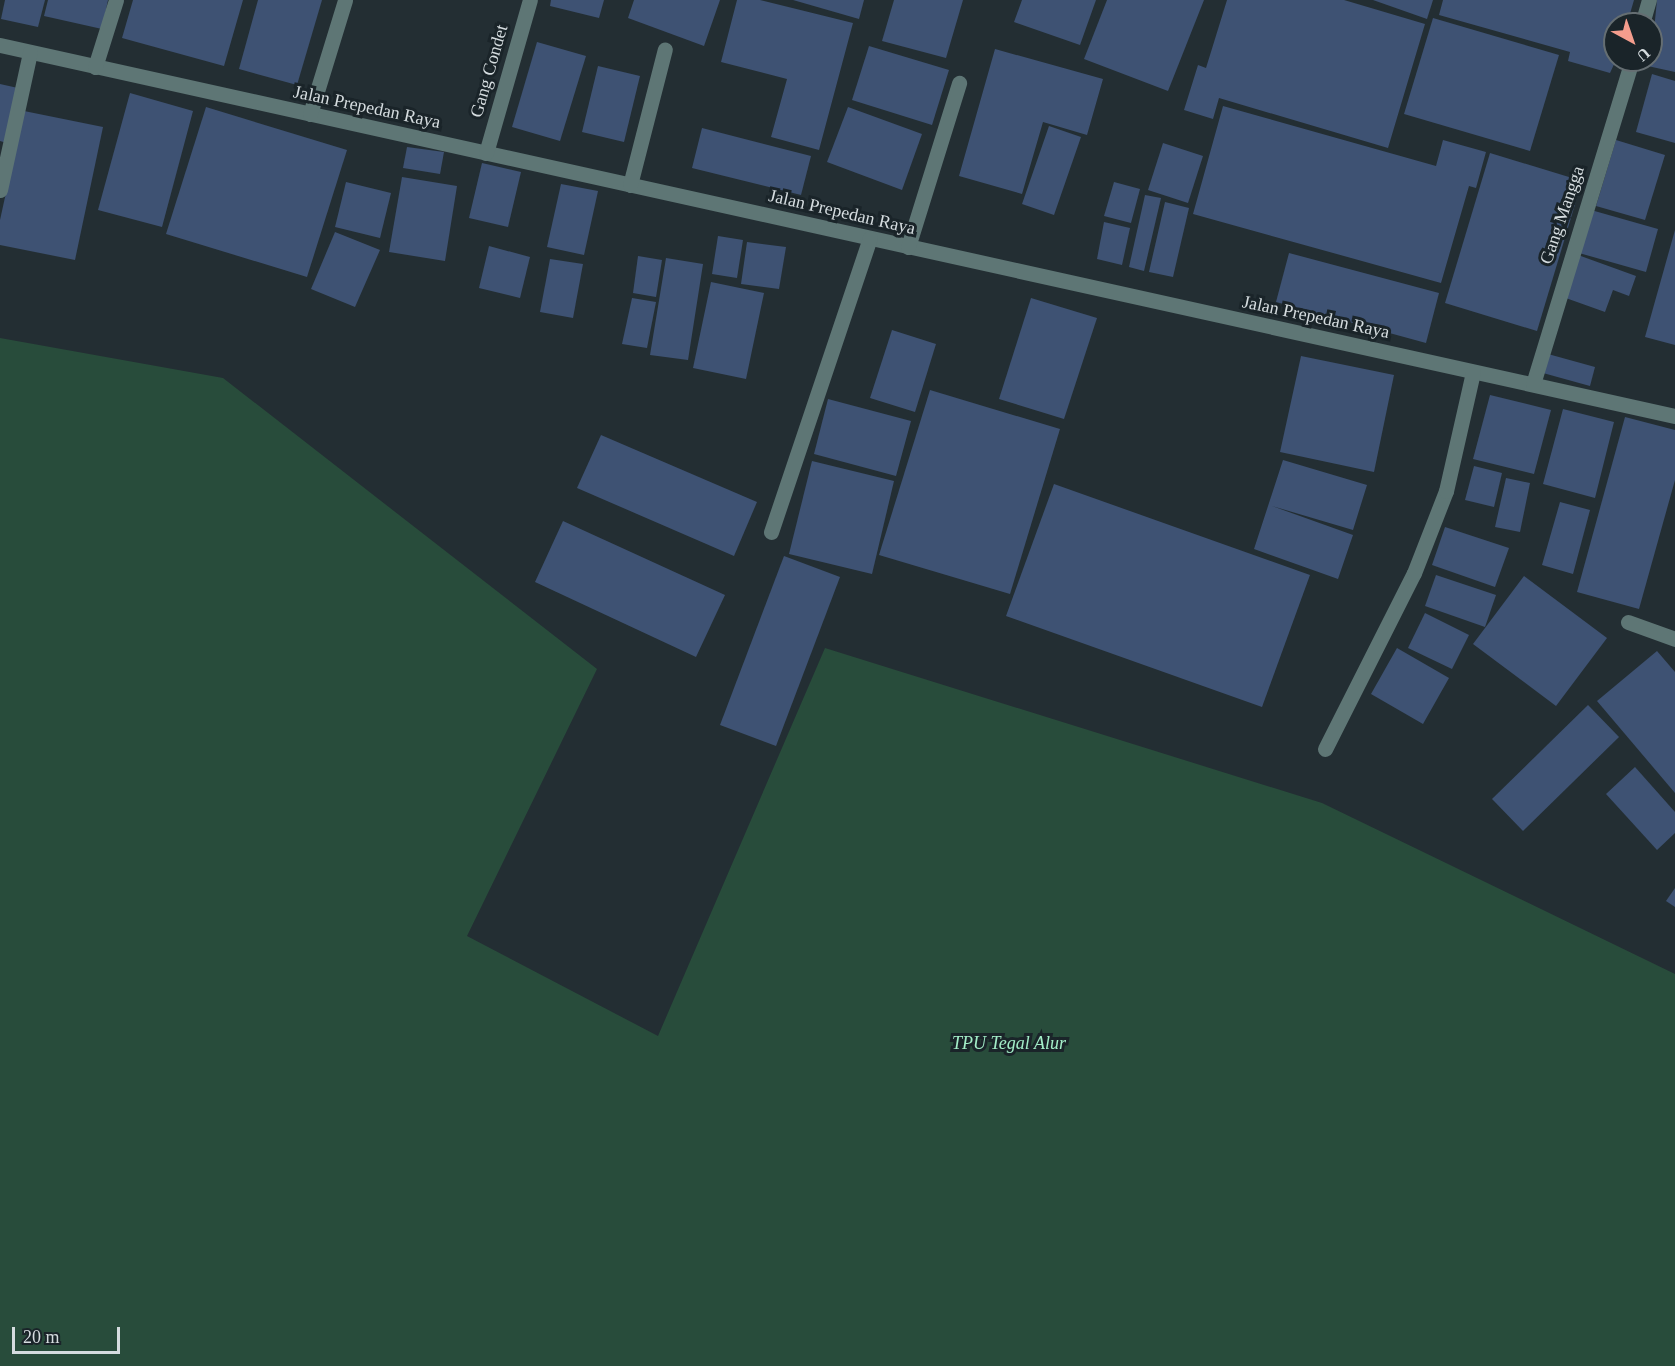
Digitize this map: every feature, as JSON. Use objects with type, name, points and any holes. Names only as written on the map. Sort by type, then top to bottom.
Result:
[{"type":"street","points":[[94,67],[116,0]]},
{"type":"street","points":[[310,114],[345,0]]},
{"type":"street","name":"Gang Condet","points":[[486,153],[530,0]]},
{"type":"street","name":"Jalan Prepedan Raya","points":[[0,45],[1675,416]]},
{"type":"street","points":[[630,185],[665,49]]},
{"type":"street","points":[[0,190],[30,52]]},
{"type":"street","name":"Gang Mangga","points":[[1533,384],[1628,72]]},
{"type":"street","points":[[908,247],[959,83]]},
{"type":"street","points":[[771,532],[870,238]]},
{"type":"street","points":[[1325,749],[1414,573],[1446,490],[1473,372]]},
{"type":"street","points":[[1629,622],[1675,639]]},
{"type":"green space","name":"TPU Tegal Alur","points":[[0,338],[223,378],[597,669],[467,936],[658,1036],[825,648],[1322,803],[1675,974],[1675,1366],[0,1366]]},
{"type":"building","points":[[5,0],[45,0],[38,27],[1,19]]},
{"type":"building","points":[[48,0],[108,0],[102,29],[44,16]]},
{"type":"building","points":[[133,0],[243,0],[224,66],[122,38]]},
{"type":"building","points":[[258,0],[322,0],[297,85],[239,69]]},
{"type":"building","points":[[551,0],[604,0],[599,18],[550,6]]},
{"type":"building","points":[[634,0],[720,0],[704,46],[628,18]]},
{"type":"building","points":[[737,0],[760,0],[853,23],[819,150],[771,137],[787,79],[721,62]]},
{"type":"building","points":[[793,0],[864,0],[859,19]]},
{"type":"building","points":[[894,0],[963,0],[946,58],[882,41]]},
{"type":"building","points":[[1022,0],[1096,0],[1080,45],[1014,22]]},
{"type":"building","points":[[1107,0],[1204,0],[1168,91],[1084,59]]},
{"type":"building","points":[[1227,0],[1344,0],[1425,24],[1388,148],[1219,98],[1213,119],[1184,110],[1198,65],[1206,68]]},
{"type":"building","points":[[1373,0],[1433,0],[1427,19]]},
{"type":"building","points":[[1443,0],[1634,0],[1630,12],[1603,12],[1603,71],[1568,61],[1570,52],[1439,15]]},
{"type":"building","points":[[1657,0],[1675,0],[1675,72],[1663,69],[1663,12],[1656,12]]},
{"type":"building","points":[[1433,18],[1559,55],[1530,151],[1404,114]]},
{"type":"building","points":[[537,42],[586,56],[560,141],[512,127]]},
{"type":"building","points":[[869,46],[949,70],[932,125],[852,100]]},
{"type":"building","points":[[995,49],[1103,79],[1087,135],[1043,122],[1022,194],[959,176]]},
{"type":"building","points":[[598,66],[640,76],[624,142],[582,132]]},
{"type":"building","points":[[1652,74],[1675,81],[1675,143],[1636,132]]},
{"type":"building","points":[[0,84],[18,88],[7,143],[0,141]]},
{"type":"building","points":[[130,93],[193,111],[162,227],[98,210]]},
{"type":"building","points":[[1223,106],[1436,166],[1443,140],[1486,152],[1476,188],[1469,186],[1441,283],[1193,214]]},
{"type":"building","points":[[206,107],[347,150],[307,277],[166,234]]},
{"type":"building","points":[[848,107],[922,134],[902,190],[827,162]]},
{"type":"building","points":[[24,111],[103,127],[75,260],[0,245],[0,220]]},
{"type":"building","points":[[1049,126],[1081,137],[1054,215],[1022,204]]},
{"type":"building","points":[[702,128],[811,156],[801,195],[692,168]]},
{"type":"building","points":[[1616,140],[1665,155],[1645,220],[1596,206]]},
{"type":"building","points":[[1163,143],[1203,156],[1188,203],[1148,190]]},
{"type":"building","points":[[407,147],[444,152],[440,174],[403,168]]},
{"type":"building","points":[[1490,153],[1582,181],[1537,331],[1445,303]]},
{"type":"building","points":[[482,163],[521,172],[508,227],[469,218]]},
{"type":"building","points":[[402,177],[457,186],[445,261],[389,252]]},
{"type":"building","points":[[346,182],[391,193],[380,238],[335,227]]},
{"type":"building","points":[[1114,182],[1140,189],[1131,223],[1104,216]]},
{"type":"building","points":[[561,184],[598,191],[584,255],[547,247]]},
{"type":"building","points":[[1145,195],[1161,198],[1144,271],[1129,267]]},
{"type":"building","points":[[1165,202],[1189,208],[1173,277],[1149,272]]},
{"type":"building","points":[[1591,210],[1658,229],[1646,272],[1579,253]]},
{"type":"building","points":[[1104,222],[1130,228],[1122,265],[1097,259]]},
{"type":"building","points":[[1675,230],[1675,345],[1645,337]]},
{"type":"building","points":[[335,232],[380,250],[355,307],[311,289]]},
{"type":"building","points":[[718,236],[743,240],[737,278],[712,274]]},
{"type":"building","points":[[747,242],[786,247],[779,289],[741,284]]},
{"type":"building","points":[[489,246],[530,257],[520,298],[479,288]]},
{"type":"building","points":[[1289,253],[1439,293],[1426,343],[1276,302]]},
{"type":"building","points":[[1578,255],[1636,276],[1629,296],[1613,290],[1605,312],[1563,297]]},
{"type":"building","points":[[638,256],[662,260],[656,297],[633,293]]},
{"type":"building","points":[[666,258],[703,264],[688,360],[650,355]]},
{"type":"building","points":[[550,259],[583,264],[573,318],[540,312]]},
{"type":"building","points":[[711,282],[764,293],[746,379],[693,368]]},
{"type":"building","points":[[632,298],[656,302],[647,348],[622,344]]},
{"type":"building","points":[[1031,298],[1097,318],[1064,419],[999,399]]},
{"type":"building","points":[[892,330],[936,344],[915,412],[870,398]]},
{"type":"building","points":[[1548,354],[1595,367],[1590,386],[1543,373]]},
{"type":"building","points":[[1301,356],[1394,375],[1374,472],[1280,452]]},
{"type":"building","points":[[930,390],[1060,429],[1010,594],[879,555]]},
{"type":"building","points":[[1490,395],[1551,410],[1534,474],[1473,459]]},
{"type":"building","points":[[828,399],[911,421],[896,476],[814,454]]},
{"type":"building","points":[[1563,409],[1614,422],[1595,498],[1543,484]]},
{"type":"building","points":[[1625,417],[1675,430],[1675,480],[1639,609],[1577,592]]},
{"type":"building","points":[[601,435],[757,502],[734,556],[577,488]]},
{"type":"building","points":[[1283,460],[1367,485],[1353,530],[1272,506],[1353,535],[1338,579],[1254,549]]},
{"type":"building","points":[[812,461],[894,481],[872,574],[789,554]]},
{"type":"building","points":[[1474,466],[1502,473],[1494,507],[1465,500]]},
{"type":"building","points":[[1506,478],[1530,483],[1520,532],[1495,527]]},
{"type":"building","points":[[1054,484],[1310,575],[1262,707],[1006,616]]},
{"type":"building","points":[[1560,502],[1590,510],[1573,574],[1542,565]]},
{"type":"building","points":[[563,521],[725,595],[696,657],[535,582]]},
{"type":"building","points":[[1445,527],[1509,548],[1495,587],[1432,565]]},
{"type":"building","points":[[784,556],[840,577],[776,746],[720,725]]},
{"type":"building","points":[[1436,575],[1496,595],[1485,627],[1425,606]]},
{"type":"building","points":[[1524,576],[1607,638],[1556,706],[1473,644]]},
{"type":"building","points":[[1425,613],[1469,635],[1452,669],[1408,648]]},
{"type":"building","points":[[1397,648],[1449,678],[1423,724],[1371,694]]},
{"type":"building","points":[[1657,651],[1675,672],[1675,793],[1597,701]]},
{"type":"building","points":[[1588,705],[1619,737],[1523,831],[1492,799]]},
{"type":"building","points":[[1635,767],[1675,812],[1675,833],[1657,850],[1606,794]]},
{"type":"building","points":[[1675,888],[1675,907],[1666,901]]}]
